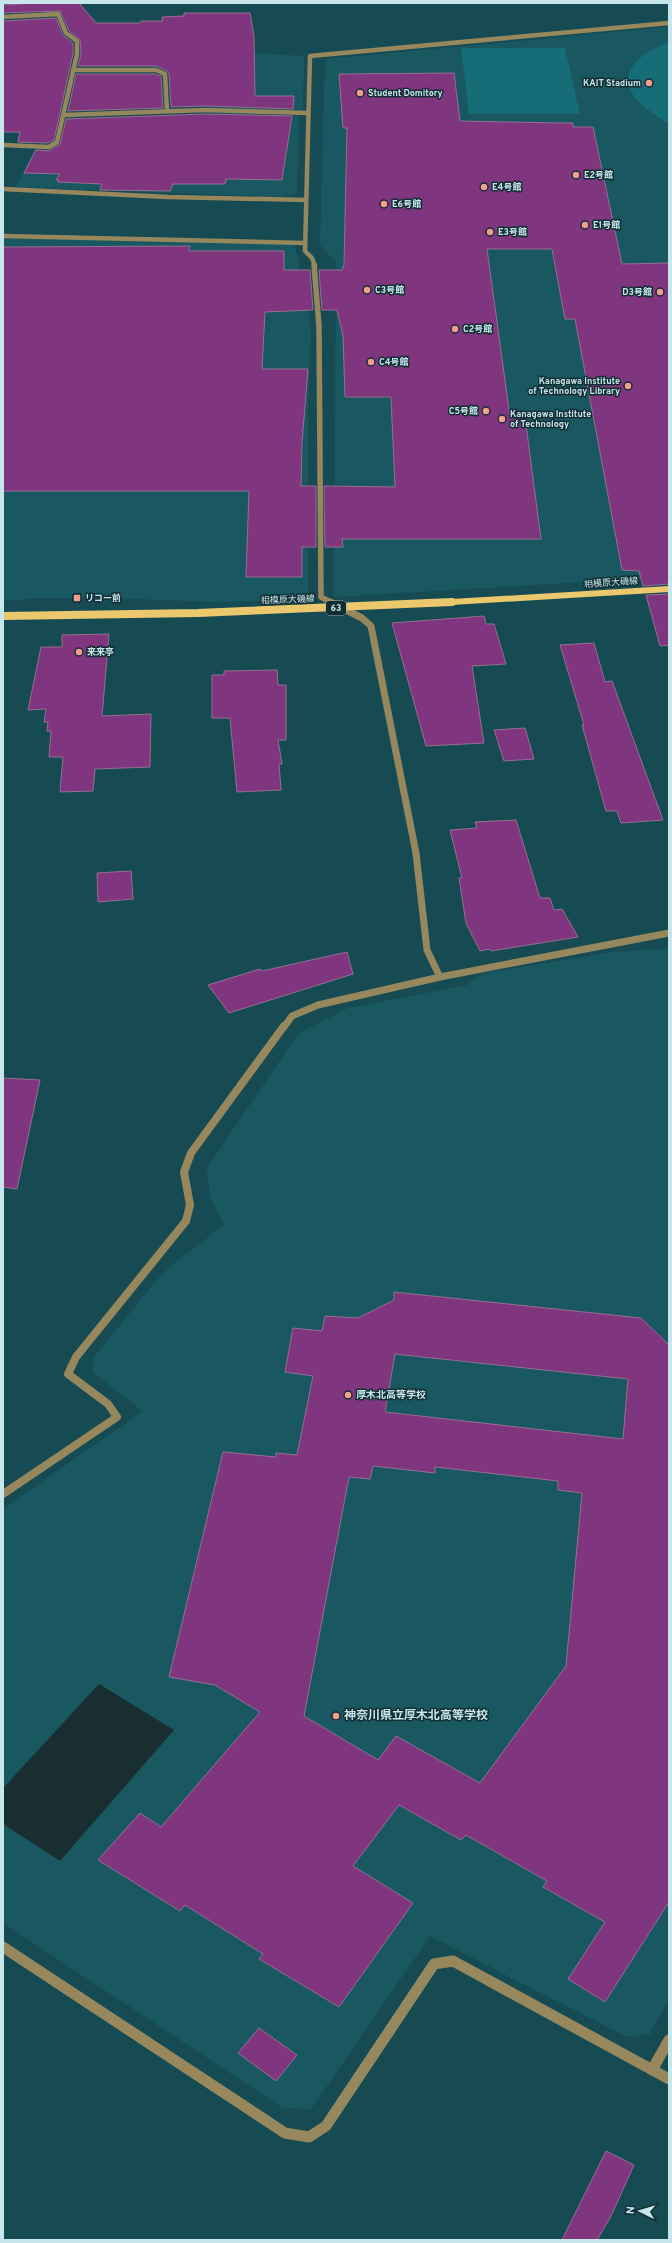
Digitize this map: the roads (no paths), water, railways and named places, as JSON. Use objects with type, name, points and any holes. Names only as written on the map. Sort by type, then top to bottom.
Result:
[{"type":"main road","name":"相模原大磯線","points":[[3,616],[182,614],[340,608],[669,589]]},
{"type":"street","points":[[3,16],[58,14],[66,33],[77,41],[77,54],[65,114],[57,142],[49,147],[3,145]]},
{"type":"street","points":[[440,976],[427,950],[416,853],[371,626],[362,618],[321,597],[319,326],[316,270],[312,258],[305,252],[304,242],[310,56],[669,22]]},
{"type":"street","points":[[73,70],[156,70],[165,74],[167,111]]},
{"type":"street","points":[[65,114],[205,110],[308,113]]},
{"type":"street","points":[[3,189],[168,197],[306,200]]},
{"type":"street","points":[[3,236],[304,242]]},
{"type":"street","points":[[3,1494],[117,1418],[108,1404],[68,1374],[76,1357],[186,1221],[190,1205],[184,1172],[190,1153],[292,1016],[318,1005],[440,976],[669,933]]},
{"type":"street","points":[[3,1946],[285,2133],[309,2137],[326,2126],[434,1964],[453,1960],[669,2079]]},
{"type":"street","points":[[652,2070],[669,2040]]},
{"type":"place","name":"KAIT Stadium","points":[[649,83]]},
{"type":"place","name":"Student Domitory","points":[[360,93]]},
{"type":"place","name":"E2号館","points":[[576,175]]},
{"type":"place","name":"E4号館","points":[[484,187]]},
{"type":"place","name":"E6号館","points":[[384,204]]},
{"type":"place","name":"E1号館","points":[[585,225]]},
{"type":"place","name":"E3号館","points":[[490,232]]},
{"type":"place","name":"C3号館","points":[[367,290]]},
{"type":"place","name":"D3号館","points":[[660,292]]},
{"type":"place","name":"C2号館","points":[[455,329]]},
{"type":"place","name":"C4号館","points":[[371,362]]},
{"type":"place","name":"Kanagawa Institute of Technology Library","points":[[628,386]]},
{"type":"place","name":"C5号館","points":[[486,411]]},
{"type":"place","name":"Kanagawa Institute of Technology","points":[[502,419]]},
{"type":"place","name":"リコー前","points":[[77,598]]},
{"type":"place","name":"来来亭","points":[[79,652]]},
{"type":"place","name":"厚木北高等学校","points":[[348,1395]]},
{"type":"place","name":"神奈川県立厚木北高等学校","points":[[336,1716]]}]
